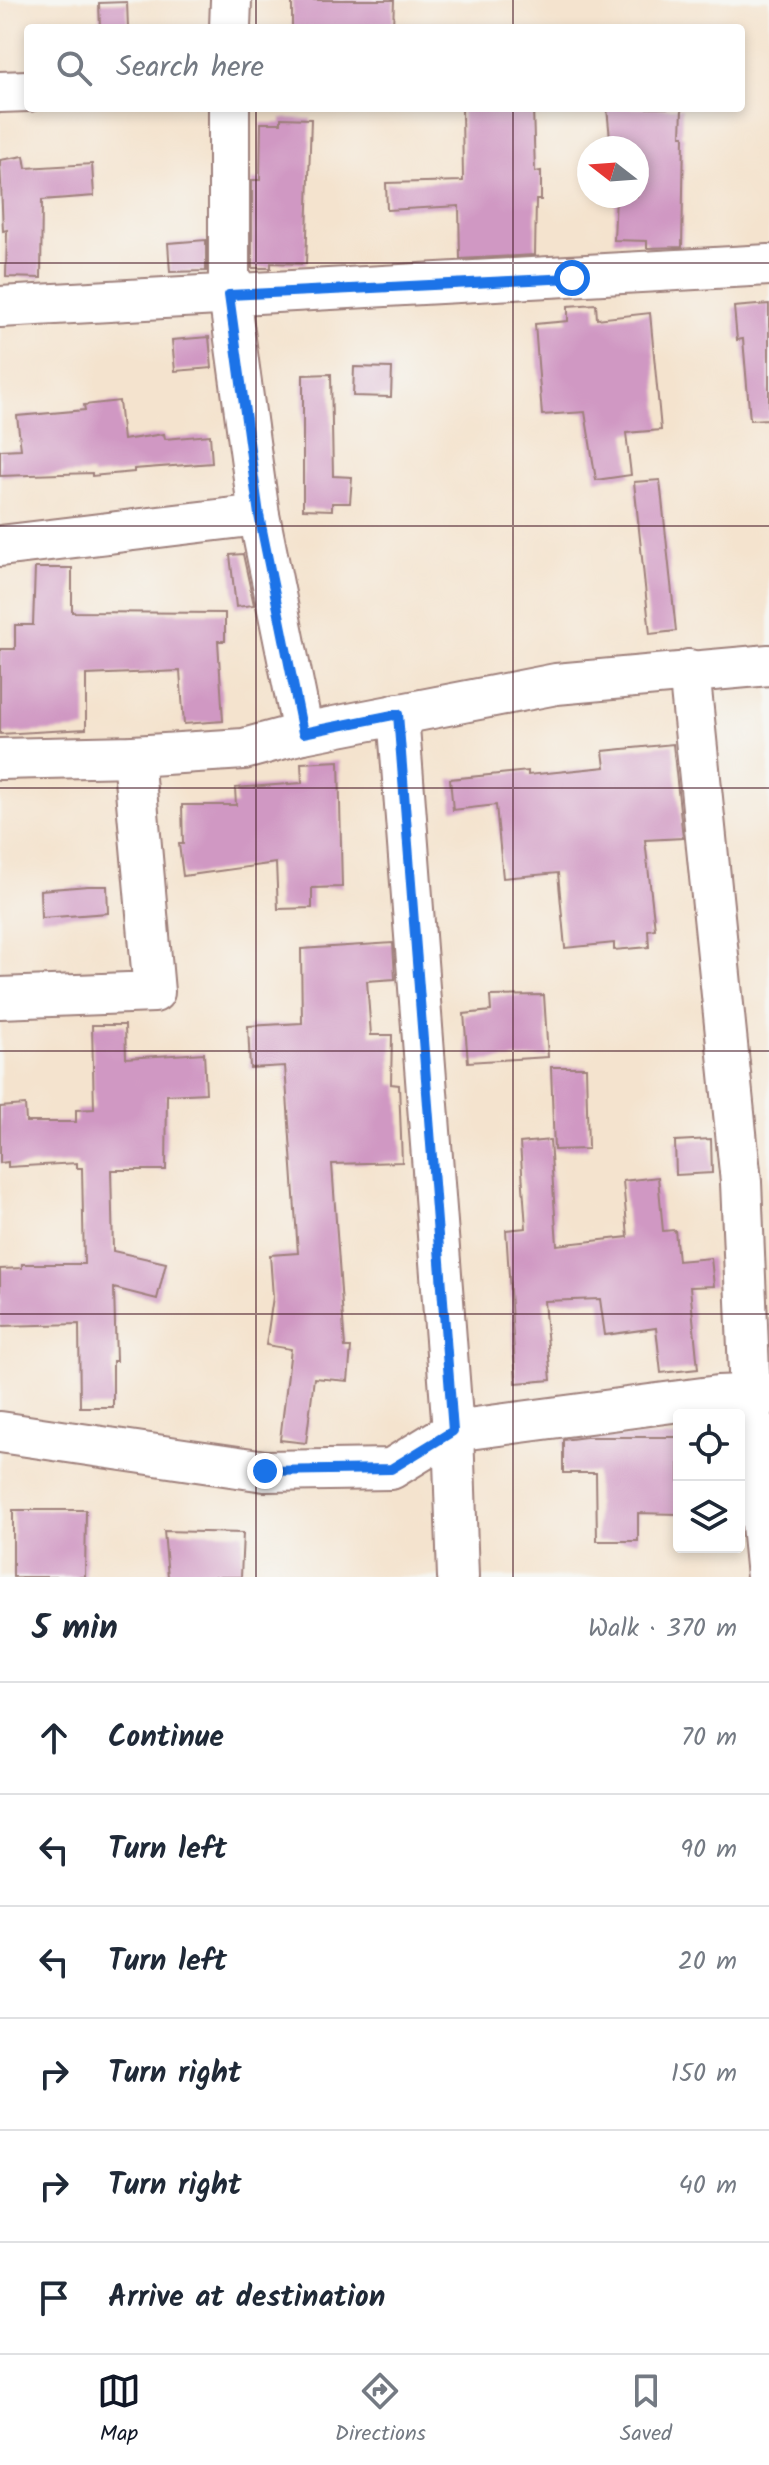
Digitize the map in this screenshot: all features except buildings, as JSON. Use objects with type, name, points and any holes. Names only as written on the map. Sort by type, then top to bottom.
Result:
[{"type":"street","points":[[230,24],[231,0]]},
{"type":"street","points":[[0,92],[24,91]]},
{"type":"street","points":[[229,112],[229,295],[259,515],[303,733]]},
{"type":"street","points":[[0,307],[769,265]]},
{"type":"street","points":[[0,546],[259,515]]},
{"type":"street","points":[[0,759],[133,756],[244,749],[303,733],[556,684],[769,665]]},
{"type":"street","points":[[689,670],[760,1395],[767,1577]]},
{"type":"street","points":[[398,714],[453,1431],[458,1577]]},
{"type":"street","points":[[0,998],[154,992],[133,756]]},
{"type":"street","points":[[0,1432],[265,1471],[391,1469],[453,1431],[718,1396],[760,1395]]},
{"type":"route","points":[[265,1471],[391,1469],[453,1431],[398,714],[303,733],[259,515],[229,295],[572,278]]}]
